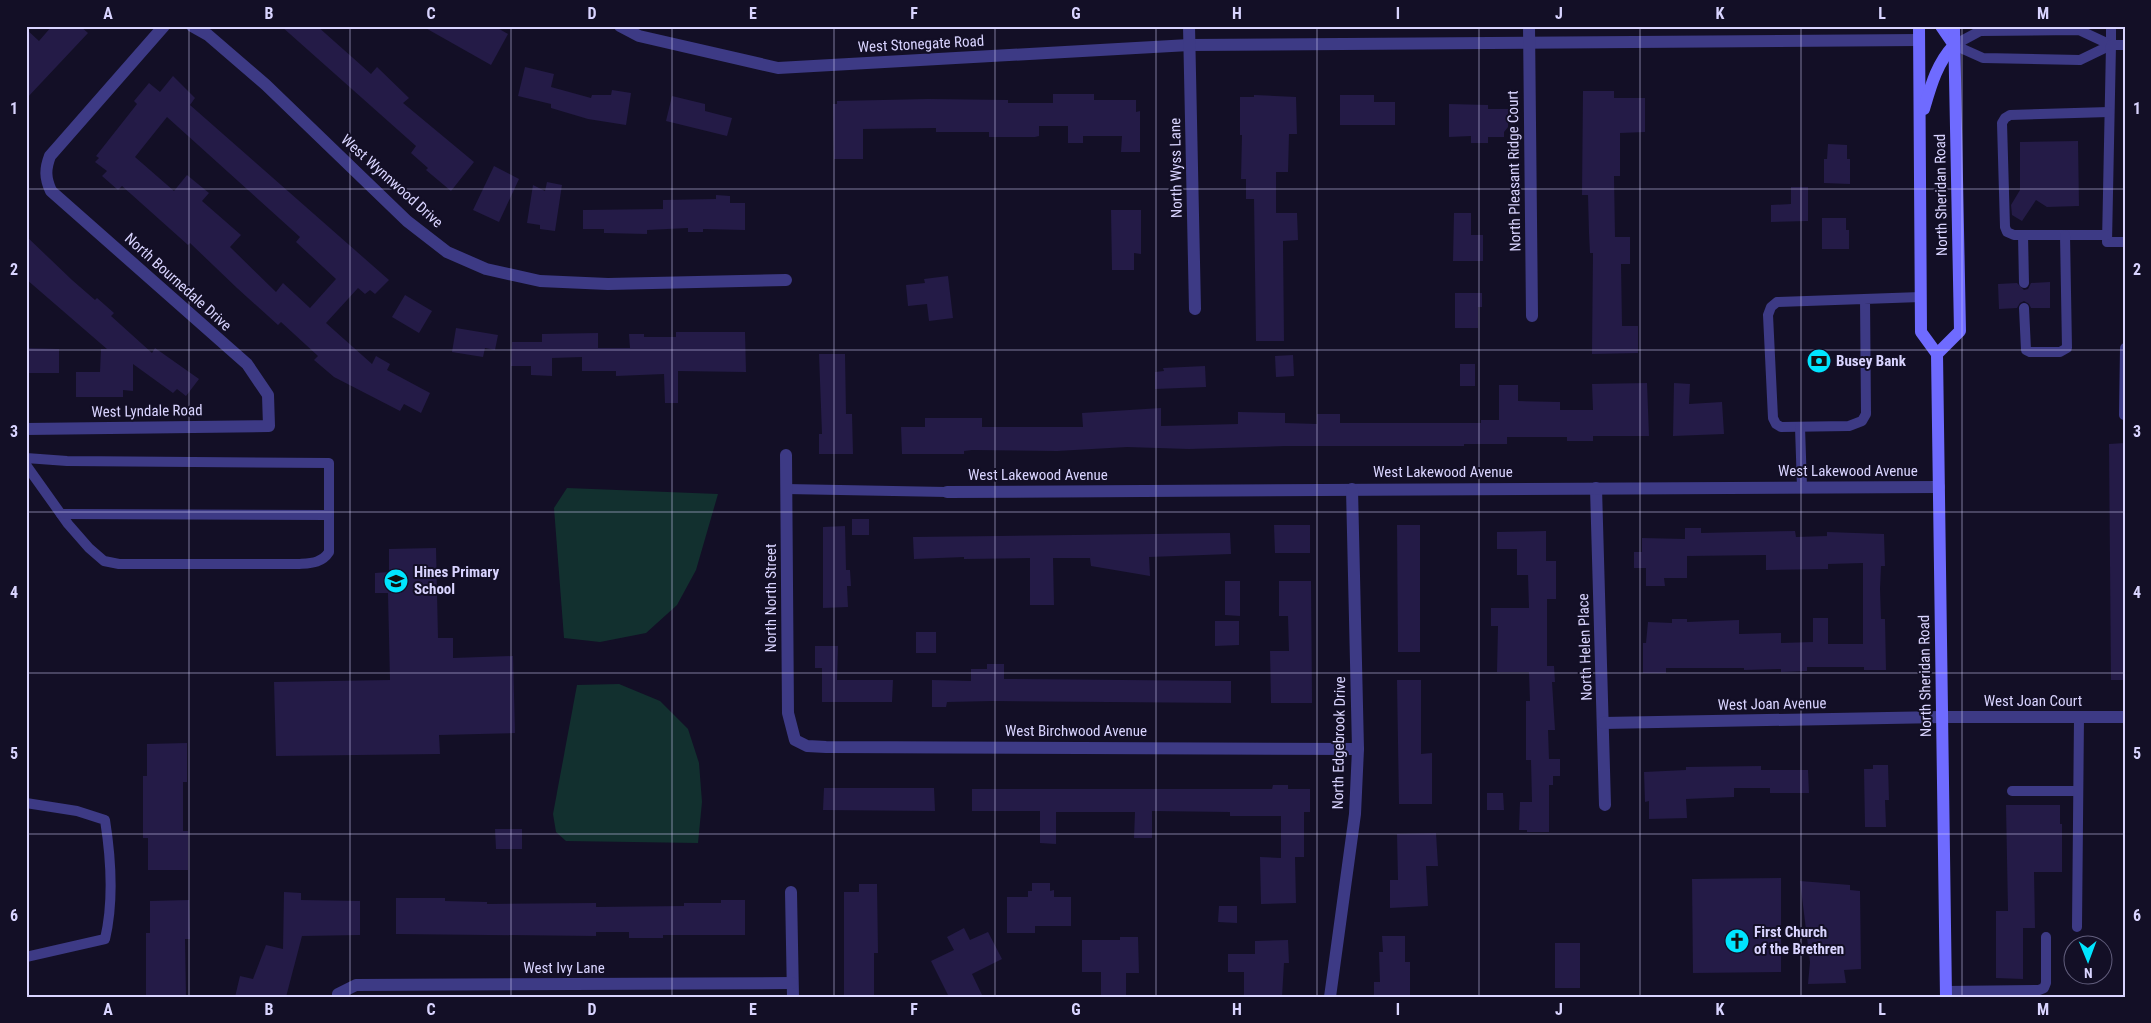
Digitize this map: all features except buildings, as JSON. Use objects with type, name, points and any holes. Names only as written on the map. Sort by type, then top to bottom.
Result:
[{"type":"main road","name":"North Sheridan Road","points":[[1919,26],[1921,332],[1938,354],[1946,994]]},
{"type":"main road","points":[[1920,121],[1933,77],[1943,56],[1954,45],[1941,26]]},
{"type":"main road","name":"North Sheridan Road","points":[[1938,354],[1960,331],[1954,26]]},
{"type":"street","name":"North Bournedale Drive","points":[[164,26],[50,156],[46,173],[51,190],[247,364],[268,396],[269,426]]},
{"type":"street","name":"West Wynnwood Drive","points":[[192,26],[208,35],[266,85],[407,221],[447,252],[486,269],[540,281],[608,284],[786,280]]},
{"type":"street","name":"West Stonegate Road","points":[[620,26],[778,68],[1189,45],[1919,40]]},
{"type":"street","name":"North Wyss Lane","points":[[1189,26],[1195,310]]},
{"type":"street","name":"North Pleasant Ridge Court","points":[[1529,26],[1532,316]]},
{"type":"street","name":"West Lyndale Road","points":[[26,429],[269,426]]},
{"type":"street","name":"North North Street","points":[[786,455],[788,713],[795,740]]},
{"type":"street","name":"West Lakewood Avenue","points":[[947,492],[1939,487]]},
{"type":"street","name":"North Helen Place","points":[[1596,488],[1605,805]]},
{"type":"street","name":"North Edgebrook Drive","points":[[1330,997],[1355,814],[1358,749],[1352,489]]},
{"type":"street","name":"West Joan Court","points":[[1942,717],[2125,717]]},
{"type":"street","name":"West Joan Avenue","points":[[1603,723],[1942,717]]},
{"type":"street","name":"West Birchwood Avenue","points":[[795,740],[807,746],[826,747],[1358,749]]},
{"type":"street","points":[[791,892],[792,997]]},
{"type":"street","name":"West Ivy Lane","points":[[338,995],[356,985],[792,983]]},
{"type":"lane","points":[[2110,26],[2106,242],[2125,242]]},
{"type":"lane","points":[[1954,45],[1980,31],[2079,30],[2111,45],[2125,45]]},
{"type":"lane","points":[[1954,45],[1983,58],[2080,60],[2111,45]]},
{"type":"lane","points":[[2107,235],[2023,235],[2007,232],[2005,227],[2002,123],[2010,115],[2109,112]]},
{"type":"lane","points":[[2023,235],[2024,283]]},
{"type":"lane","points":[[2024,308],[2026,350],[2030,352],[2060,352],[2066,348],[2066,235]]},
{"type":"lane","points":[[1865,299],[1866,414],[1857,425],[1781,427],[1776,424],[1773,418],[1768,315],[1771,307],[1777,302],[1785,300],[1921,298]]},
{"type":"lane","points":[[2124,415],[2125,348]]},
{"type":"lane","points":[[1800,427],[1802,487]]},
{"type":"lane","points":[[26,458],[67,461],[329,463],[328,552],[325,558],[315,563],[119,564],[104,561],[89,548],[61,514],[26,465]]},
{"type":"lane","points":[[786,489],[947,492]]},
{"type":"lane","points":[[61,514],[328,514]]},
{"type":"lane","points":[[2077,927],[2079,717]]},
{"type":"lane","points":[[2012,791],[2078,790]]},
{"type":"lane","points":[[26,803],[77,811],[105,820],[110,848],[110,919],[104,939],[26,957]]},
{"type":"lane","points":[[1946,994],[2039,990],[2044,988],[2046,983],[2046,937]]},
{"type":"green space","points":[[567,488],[718,494],[696,570],[677,605],[646,633],[600,642],[564,638],[554,508]]},
{"type":"green space","points":[[619,684],[660,701],[688,729],[699,763],[702,802],[698,843],[566,841],[556,832],[553,814],[577,685]]},
{"type":"place","name":"Busey Bank","points":[[1819,361]]},
{"type":"place","name":"Hines Primary School","points":[[396,581]]},
{"type":"place","name":"First Church of the Brethren","points":[[1737,941]]}]
